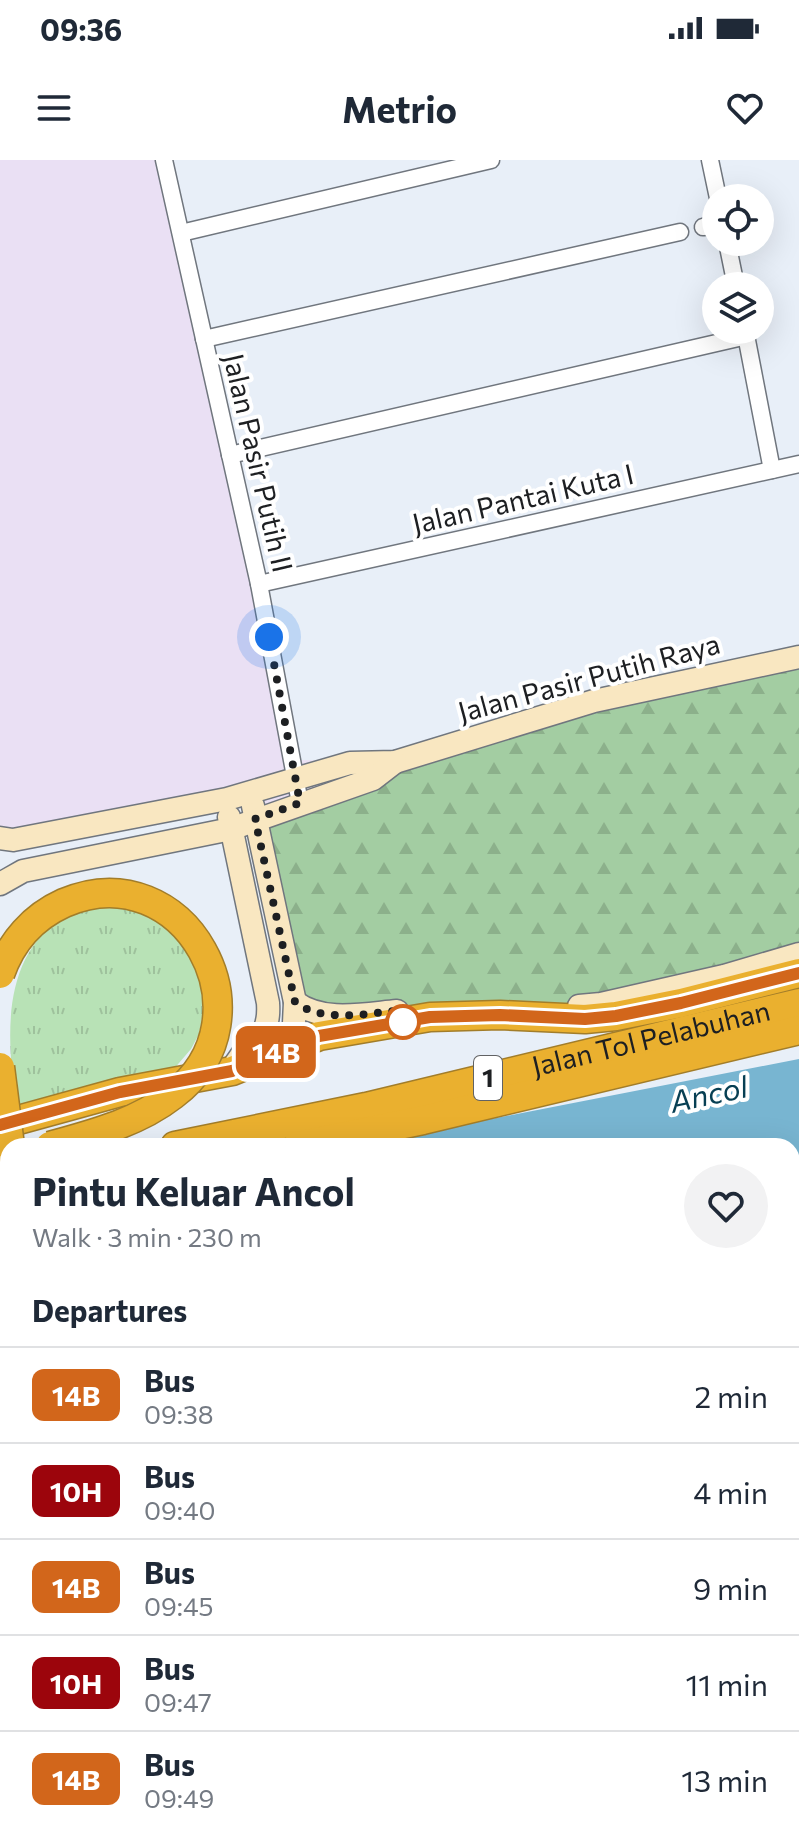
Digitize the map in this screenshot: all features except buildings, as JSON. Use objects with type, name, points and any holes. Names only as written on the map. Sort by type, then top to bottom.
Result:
[{"type":"highway","points":[[0,974],[19,938],[42,915],[69,901],[110,893],[150,901],[186,926],[202,948],[217,990],[215,1036],[194,1076],[175,1095],[147,1112],[76,1138]]},
{"type":"highway","name":"1","points":[[0,1125],[120,1092],[232,1071],[319,1036],[430,1017],[514,1015],[585,1019],[616,1016],[799,973]]},
{"type":"highway","name":"Jalan Tol Pelabuhan","points":[[214,1138],[366,1107],[799,1003]]},
{"type":"highway","name":"Jalan Tol Pelabuhan","points":[[336,1138],[799,1030]]},
{"type":"highway","points":[[0,1067],[9,1138]]},
{"type":"street","name":"Jalan Pasir Putih II","points":[[164,160],[259,584],[296,779]]},
{"type":"street","points":[[181,233],[491,160]]},
{"type":"street","points":[[710,160],[715,184]]},
{"type":"street","points":[[204,339],[680,232]]},
{"type":"street","points":[[230,455],[702,343]]},
{"type":"street","points":[[748,344],[772,470]]},
{"type":"street","name":"Jalan Pantai Kuta I","points":[[259,584],[799,464]]},
{"type":"street","name":"Jalan Pasir Putih Raya","points":[[0,838],[13,840],[227,799],[350,763],[395,762],[594,701],[799,657]]},
{"type":"street","name":"Jalan Pasir Putih Raya","points":[[0,884],[23,871],[231,829],[373,779],[395,762]]},
{"type":"street","points":[[296,779],[300,803]]},
{"type":"street","points":[[250,793],[295,1002],[293,1044]]},
{"type":"street","points":[[227,799],[269,1021],[265,1031],[240,1056],[232,1071]]},
{"type":"street","points":[[295,1002],[301,1007],[325,1014],[343,1015],[484,1003],[589,1006],[724,976],[799,954]]},
{"type":"shaded area","points":[[0,160],[157,160],[300,760],[395,762],[271,813],[251,794],[0,838]]},
{"type":"green space","points":[[799,657],[799,953],[589,1006],[344,1015],[301,1007],[255,819],[395,762]]},
{"type":"green space","points":[[102,904],[157,916],[188,945],[202,983],[199,1034],[191,1049],[167,1077],[17,1109],[10,1027],[19,975],[29,952],[45,931],[67,914]]},
{"type":"water","name":"Ancol","points":[[799,1059],[799,1138],[393,1138]]},
{"type":"bus line","name":"14B","points":[[0,1125],[120,1092],[232,1071],[319,1036],[430,1017],[500,1015],[585,1019],[616,1016],[799,973]]},
{"type":"route","points":[[269,637],[300,803],[255,819],[295,1002],[301,1007],[325,1014],[403,1010],[403,1022]]}]
